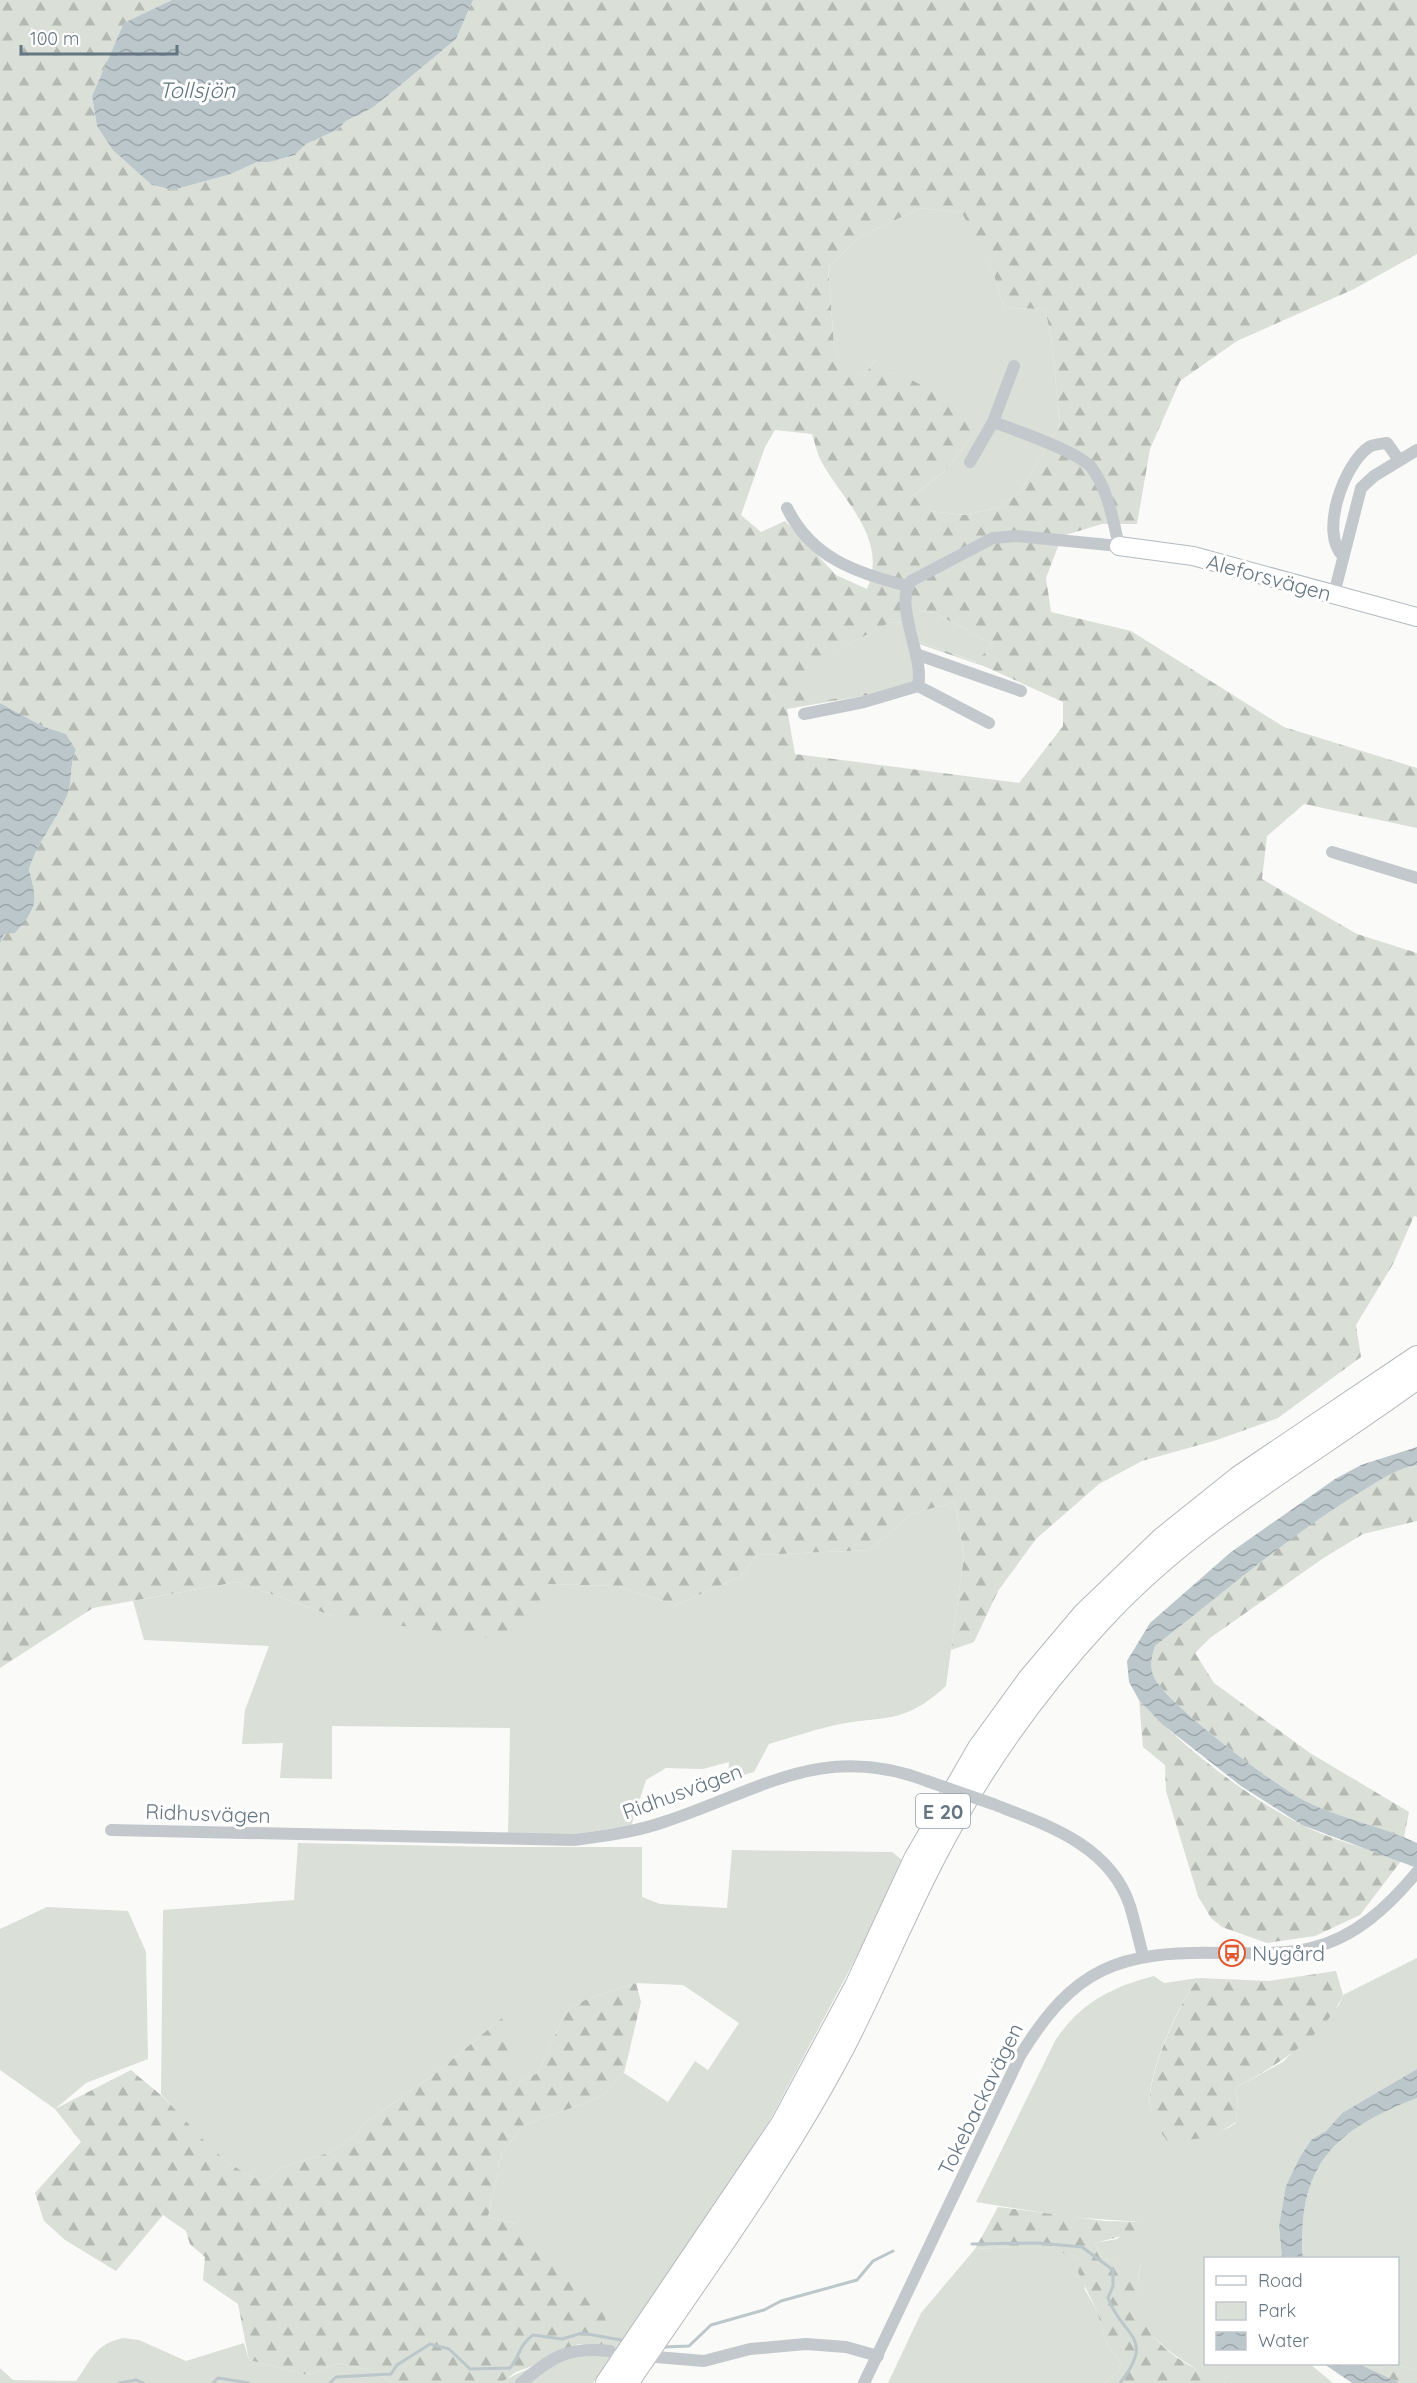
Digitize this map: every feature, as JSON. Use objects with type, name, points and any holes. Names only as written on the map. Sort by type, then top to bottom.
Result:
[{"type":"highway","name":"E 20","points":[[607,2383],[782,2124],[856,1986],[915,1859],[979,1748],[1029,1679],[1083,1615],[1171,1531],[1239,1478],[1417,1357]]},
{"type":"highway","name":"E 20","points":[[627,2383],[794,2137],[843,2048],[937,1852],[1003,1743],[1038,1695],[1103,1618],[1173,1551],[1248,1492],[1417,1378]]},
{"type":"street","points":[[970,462],[993,422],[1014,366]]},
{"type":"street","points":[[993,422],[1048,442],[1089,465],[1102,486],[1119,546]]},
{"type":"street","points":[[1344,556],[1333,540],[1332,523],[1349,476],[1368,447],[1376,444],[1387,443],[1399,460]]},
{"type":"street","points":[[1334,594],[1361,488],[1374,476],[1417,450]]},
{"type":"street","points":[[787,508],[805,537],[832,560],[907,586],[907,615],[920,667],[918,686]]},
{"type":"street","name":"Aleforsvägen","points":[[907,586],[919,575],[993,538],[1017,536],[1193,556],[1417,617]]},
{"type":"street","points":[[916,654],[1021,691]]},
{"type":"street","points":[[804,714],[864,702],[918,686],[989,723]]},
{"type":"street","points":[[1332,852],[1417,878]]},
{"type":"street","name":"Ridhusvägen","points":[[111,1830],[574,1840],[622,1833],[664,1822],[769,1780],[824,1767],[851,1765],[882,1768],[993,1804],[1070,1836],[1105,1865],[1130,1905],[1143,1956]]},
{"type":"street","name":"Tokebackavägen","points":[[864,2383],[1020,2056],[1044,2017],[1072,1989],[1105,1969],[1143,1956],[1180,1952],[1264,1954],[1312,1948],[1359,1927],[1403,1888],[1417,1872]]},
{"type":"street","points":[[656,2357],[704,2361],[750,2349],[806,2344],[846,2347],[878,2356]]},
{"type":"street","points":[[521,2383],[551,2359],[568,2352],[588,2349],[610,2351]]},
{"type":"green space","points":[[0,0],[172,0],[124,24],[92,96],[97,126],[152,185],[173,190],[231,174],[257,162],[269,162],[295,155],[306,144],[337,130],[346,121],[372,108],[456,39],[473,0],[1417,0],[1417,254],[1354,289],[1237,341],[1180,381],[1150,449],[1137,524],[1102,524],[1062,536],[1046,578],[1051,612],[1131,631],[1284,727],[1417,768],[1417,828],[1304,804],[1267,836],[1262,879],[1357,934],[1417,953],[1417,1217],[1414,1216],[1393,1264],[1356,1325],[1361,1357],[1278,1418],[1217,1440],[1142,1461],[1099,1484],[1036,1539],[998,1591],[974,1642],[951,1650],[964,1556],[955,1502],[911,1514],[870,1550],[757,1555],[740,1577],[676,1605],[616,1586],[547,1584],[535,1612],[509,1641],[333,1616],[237,1582],[93,1608],[0,1668],[0,944],[4,934],[24,921],[33,908],[34,892],[29,869],[67,796],[76,750],[66,734],[42,726],[0,703]],"holes":[[[921,208],[962,213],[993,272],[1004,308],[1045,309],[1051,336],[1060,424],[1020,492],[998,508],[964,515],[930,511],[913,496],[945,471],[973,435],[976,415],[875,360],[864,376],[846,372],[834,345],[828,267],[861,236]],[[775,430],[812,434],[821,461],[861,521],[868,537],[872,554],[872,571],[867,589],[836,575],[785,521],[761,532],[741,515],[765,447]],[[920,611],[935,613],[993,644],[976,662],[920,642],[912,617]],[[903,622],[916,676],[909,685],[812,703],[805,667],[889,623]],[[919,644],[986,667],[1063,702],[1063,726],[1019,783],[795,754],[787,709],[909,688],[925,674]]]},
{"type":"green space","points":[[921,208],[963,213],[993,272],[1004,308],[1045,309],[1051,336],[1060,424],[1020,492],[998,508],[964,515],[930,511],[912,497],[945,471],[973,435],[875,360],[864,376],[846,373],[834,345],[828,267],[861,236]]},
{"type":"green space","points":[[920,611],[935,613],[993,644],[977,662],[920,642],[912,616]]},
{"type":"green space","points":[[903,622],[916,676],[909,685],[812,704],[804,667],[889,623]]},
{"type":"green space","points":[[1417,1465],[1417,1521],[1363,1534],[1322,1559],[1210,1638],[1195,1653],[1214,1683],[1310,1753],[1409,1812],[1404,1837],[1317,1806],[1291,1793],[1223,1744],[1178,1705],[1162,1689],[1152,1673],[1151,1665],[1155,1646],[1309,1525],[1376,1482]]},
{"type":"green space","points":[[955,1502],[964,1556],[946,1686],[930,1699],[904,1714],[831,1726],[769,1744],[754,1772],[728,1779],[729,1762],[703,1769],[666,1768],[646,1780],[631,1826],[574,1834],[508,1836],[510,1728],[332,1726],[332,1779],[280,1778],[283,1743],[242,1744],[245,1710],[269,1646],[144,1640],[133,1601],[237,1582],[333,1616],[534,1612],[546,1584],[616,1586],[676,1605],[740,1577],[757,1555],[870,1550],[911,1514]]},
{"type":"green space","points":[[1139,1700],[1195,1753],[1237,1785],[1280,1813],[1326,1836],[1401,1861],[1360,1915],[1315,1936],[1267,1943],[1222,1927],[1211,1918],[1198,1896],[1166,1791],[1165,1765],[1143,1747]]},
{"type":"green space","points":[[298,1843],[642,1847],[642,1897],[660,1904],[727,1908],[732,1850],[892,1852],[902,1860],[870,1931],[770,2120],[658,2292],[593,2383],[501,2383],[562,2351],[583,2345],[602,2345],[602,2304],[516,2224],[488,2217],[501,2155],[522,2126],[601,2097],[624,2073],[668,2102],[695,2061],[708,2070],[739,2023],[683,1985],[636,1983],[585,2000],[566,2011],[538,2073],[521,2081],[508,2076],[502,2018],[436,2073],[365,2123],[356,2135],[331,2152],[281,2168],[265,2182],[249,2175],[220,2156],[161,2094],[163,1910],[294,1900]]},
{"type":"green space","points":[[47,1907],[128,1911],[146,1952],[148,2059],[86,2083],[55,2109],[0,2070],[0,1929]]},
{"type":"green space","points":[[1417,1958],[1417,2069],[1342,2113],[1326,2131],[1312,2139],[1279,2227],[1282,2257],[1204,2257],[1204,2365],[1311,2365],[1333,2383],[1222,2382],[1198,2370],[1163,2345],[1152,2335],[1140,2311],[1138,2281],[1141,2263],[1115,2263],[1100,2256],[1095,2243],[1117,2239],[1140,2222],[1070,2217],[976,2202],[1055,2041],[1075,2017],[1097,1999],[1138,1980],[1154,1976],[1164,1983],[1199,1978],[1182,2003],[1166,2038],[1150,2091],[1152,2113],[1165,2139],[1184,2139],[1211,2135],[1236,2123],[1238,2102],[1235,2088],[1283,2062],[1339,2005],[1343,1995]]},
{"type":"green space","points":[[1336,1971],[1343,1995],[1335,2010],[1324,2025],[1297,2049],[1235,2088],[1238,2102],[1236,2122],[1212,2137],[1186,2140],[1174,2149],[1162,2134],[1153,2117],[1150,2104],[1151,2091],[1166,2038],[1183,2003],[1199,1978],[1269,1981]]},
{"type":"green space","points":[[636,1983],[641,2002],[624,2073],[601,2097],[522,2126],[501,2155],[488,2217],[516,2224],[544,2242],[602,2304],[608,2331],[602,2345],[579,2344],[553,2353],[538,2364],[516,2372],[501,2383],[395,2383],[369,2370],[339,2363],[308,2375],[249,2360],[238,2304],[203,2280],[205,2257],[190,2244],[186,2231],[163,2215],[116,2271],[65,2240],[44,2221],[35,2193],[81,2142],[55,2109],[131,2070],[163,2097],[221,2157],[249,2175],[265,2182],[281,2168],[331,2152],[356,2135],[365,2123],[436,2073],[502,2018],[508,2035],[508,2075],[521,2081],[538,2073],[566,2011],[585,2000]]},
{"type":"green space","points":[[1417,2098],[1417,2370],[1396,2365],[1399,2365],[1399,2257],[1303,2257],[1303,2226],[1307,2198],[1315,2175],[1327,2155],[1343,2138],[1363,2123]]},
{"type":"green space","points":[[998,2207],[1105,2221],[1141,2222],[1137,2232],[1095,2243],[1100,2256],[1115,2263],[1141,2263],[1138,2287],[1140,2307],[1146,2325],[1156,2340],[1187,2364],[1226,2383],[1105,2383],[1118,2372],[1121,2363],[1107,2345],[1097,2311],[1078,2272],[1082,2259],[1041,2249],[1017,2247],[975,2249]]},
{"type":"green space","points":[[1032,2246],[1054,2249],[1082,2259],[1085,2290],[1097,2311],[1107,2345],[1121,2363],[1118,2372],[1105,2383],[888,2383],[921,2313],[975,2249]]},
{"type":"green space","points":[[123,2338],[139,2340],[186,2361],[244,2343],[249,2360],[308,2375],[339,2363],[369,2370],[395,2383],[0,2383],[0,2368],[13,2380],[76,2381],[100,2348]]},
{"type":"green space","points":[[1361,2365],[1396,2365],[1417,2370],[1417,2383],[1400,2383]]},
{"type":"water","name":"Tollsjön","points":[[172,0],[473,0],[456,39],[372,108],[346,121],[337,130],[306,144],[295,155],[269,162],[257,162],[231,174],[173,190],[152,185],[113,150],[97,126],[92,96],[124,23]]},
{"type":"water","points":[[0,703],[42,726],[66,734],[76,750],[67,796],[29,869],[34,889],[32,910],[15,933],[4,934],[0,944]]},
{"type":"water","points":[[1417,1447],[1417,1465],[1376,1482],[1283,1545],[1155,1646],[1151,1665],[1152,1673],[1162,1689],[1178,1705],[1223,1744],[1291,1793],[1319,1807],[1417,1843],[1417,1868],[1302,1825],[1241,1786],[1162,1724],[1139,1700],[1129,1682],[1127,1661],[1150,1623],[1231,1552],[1335,1479],[1361,1465]]},
{"type":"water","points":[[1417,2069],[1417,2098],[1363,2123],[1343,2138],[1327,2155],[1315,2175],[1307,2198],[1303,2226],[1303,2257],[1282,2257],[1279,2227],[1286,2186],[1312,2139],[1326,2131],[1342,2113]]},
{"type":"water","points":[[1325,2365],[1361,2365],[1400,2383],[1352,2383]]},
{"type":"waterway","points":[[972,2244],[1038,2243],[1082,2247],[1113,2270],[1113,2286],[1108,2298],[1136,2346],[1136,2355],[1131,2367],[1120,2383]]},
{"type":"waterway","points":[[664,2347],[689,2346],[711,2325],[764,2310],[781,2301],[857,2280],[873,2261],[893,2251]]},
{"type":"waterway","points":[[330,2383],[336,2377],[391,2374],[397,2365],[430,2344],[449,2349],[470,2369],[510,2368],[525,2343],[533,2335],[562,2339],[582,2333],[621,2340]]},
{"type":"waterway","points":[[213,2383],[218,2378],[249,2383]]},
{"type":"waterway","points":[[119,2383],[136,2380],[143,2383]]},
{"type":"place","name":"Nygård","points":[[1232,1953]]}]
